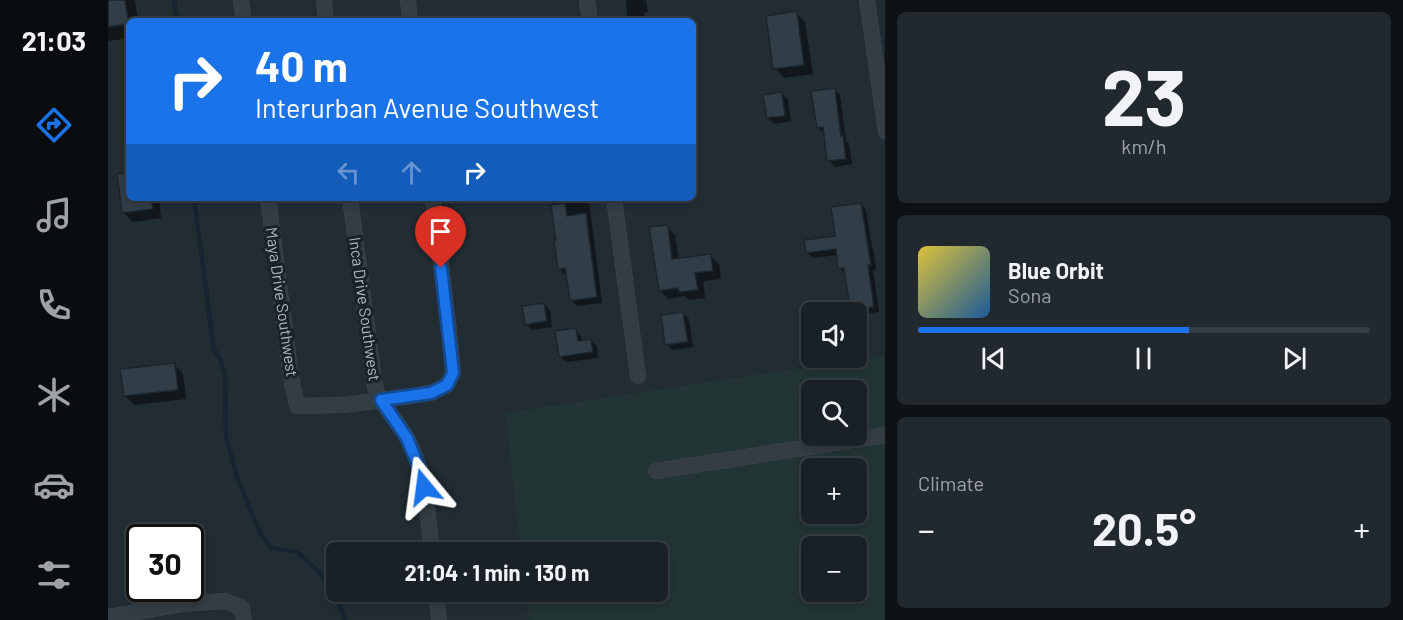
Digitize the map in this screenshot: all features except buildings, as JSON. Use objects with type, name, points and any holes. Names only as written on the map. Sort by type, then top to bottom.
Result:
[{"type":"street","points":[[241,0],[244,18]]},
{"type":"street","points":[[324,0],[326,18]]},
{"type":"street","points":[[408,0],[410,18]]},
{"type":"street","points":[[587,0],[590,18]]},
{"type":"street","points":[[867,0],[881,67],[885,132]]},
{"type":"street","name":"Maya Drive Southwest","points":[[268,201],[291,377],[297,406],[345,405],[381,400]]},
{"type":"street","name":"Inca Drive Southwest","points":[[350,201],[375,387],[381,400],[407,438],[420,470],[431,542]]},
{"type":"street","points":[[381,400],[431,393],[447,385],[453,373],[433,201]]},
{"type":"street","points":[[614,201],[638,376]]},
{"type":"street","points":[[656,471],[885,435]]},
{"type":"street","points":[[108,617],[182,603],[225,601],[243,614]]},
{"type":"street","points":[[437,602],[439,620]]},
{"type":"shaded area","points":[[885,355],[885,620],[529,620],[527,602],[668,602],[668,542],[520,542],[505,413],[801,368],[867,368],[867,358]]},
{"type":"waterway","points":[[174,0],[177,18]]},
{"type":"waterway","points":[[194,201],[214,350],[220,358],[225,375],[226,437],[237,477],[260,533],[271,548],[297,552],[317,570],[335,589],[345,620]]},
{"type":"route","points":[[424,487],[407,438],[381,400],[431,393],[447,385],[453,373],[441,268]]}]
